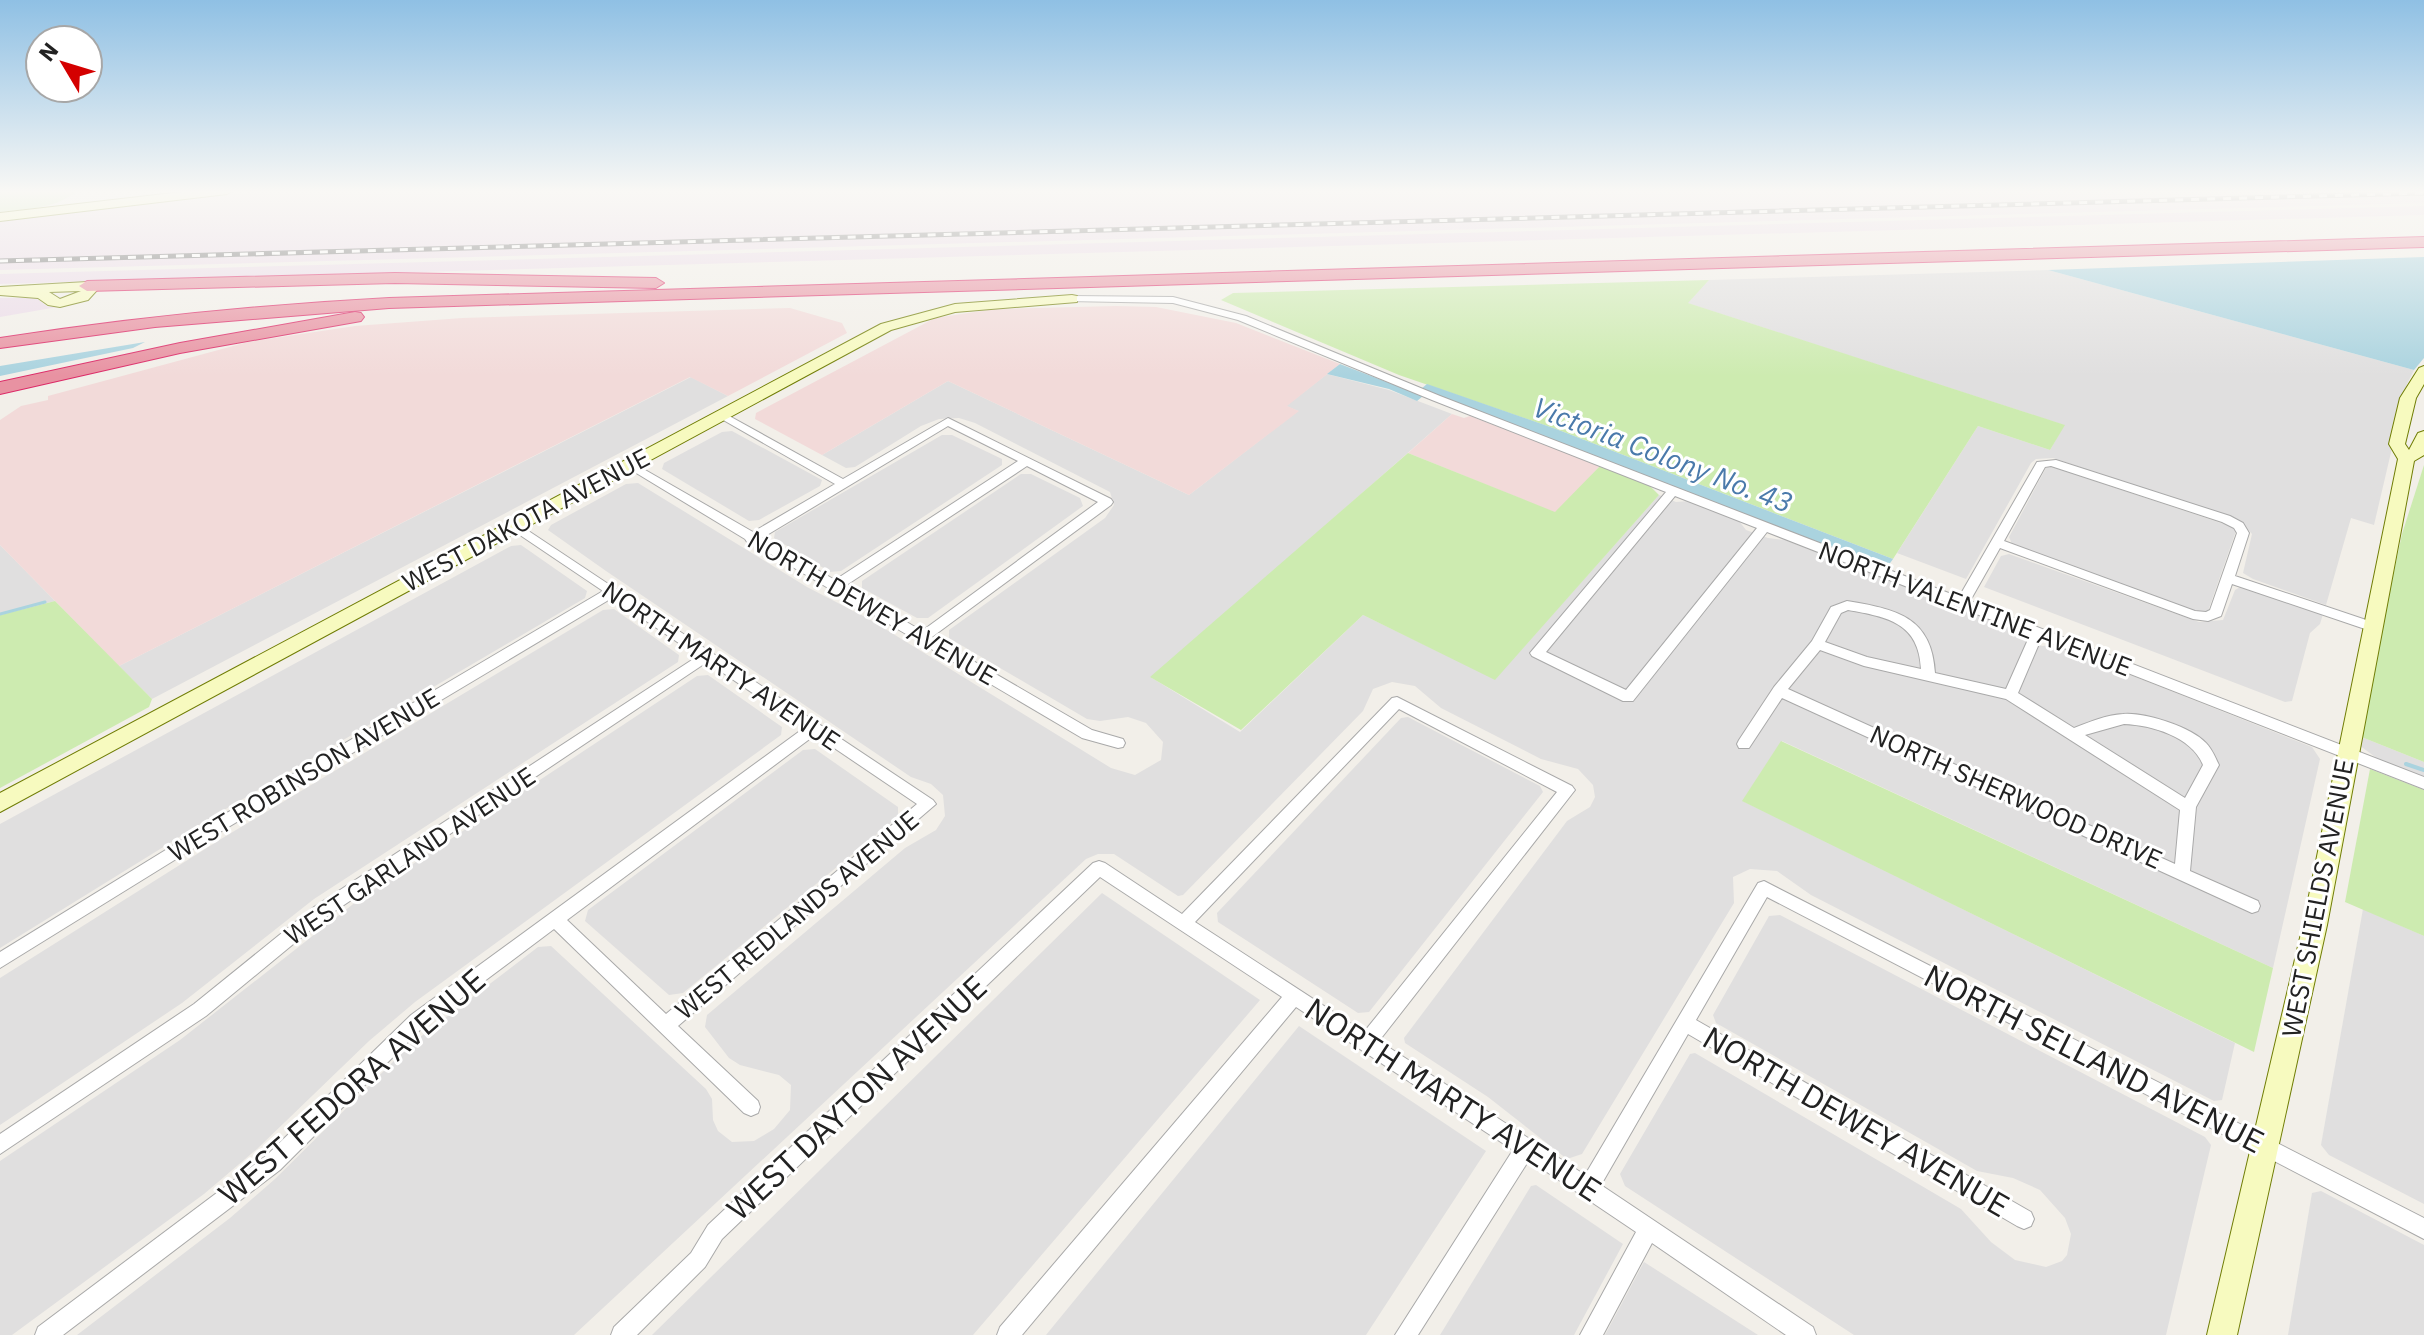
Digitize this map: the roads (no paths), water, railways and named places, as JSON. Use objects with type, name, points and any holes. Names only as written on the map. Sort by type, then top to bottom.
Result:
[{"type":"highway","points":[[0,330],[122,311],[276,296],[1661,252]]},
{"type":"highway","points":[[0,388],[195,345],[337,320],[447,308],[623,298],[2093,252]]},
{"type":"highway","points":[[87,286],[395,278],[656,283]]},
{"type":"highway","points":[[0,343],[125,325],[333,304],[497,298],[623,298]]},
{"type":"street","points":[[4,291],[42,294],[60,303],[87,295],[91,289],[87,286]]},
{"type":"street","name":"NORTH VALENTINE AVENUE","points":[[1072,299],[1150,298],[1225,312],[1764,527],[2424,783]]},
{"type":"street","name":"WEST DAKOTA AVENUE","points":[[0,803],[886,327],[965,304],[1072,299]]},
{"type":"street","name":"WEST SHIELDS AVENUE","points":[[2222,1335],[2315,925],[2373,627],[2419,446],[2397,444],[2408,398],[2424,371]]},
{"type":"street","points":[[722,415],[842,483]]},
{"type":"street","points":[[751,539],[948,421],[1107,502],[924,636]]},
{"type":"street","points":[[837,585],[1027,461]]},
{"type":"street","points":[[1962,604],[2041,464],[2052,462],[2239,526],[2243,533],[2216,613],[2208,617],[2193,615],[1997,543]]},
{"type":"street","name":"NORTH DEWEY AVENUE","points":[[629,465],[1087,734],[1118,743]]},
{"type":"street","points":[[1673,491],[1537,653],[1628,697],[1764,527]]},
{"type":"street","name":"NORTH MARTY AVENUE","points":[[515,526],[610,593],[928,804]]},
{"type":"street","points":[[2229,578],[2373,627]]},
{"type":"street","name":"WEST ROBINSON AVENUE","points":[[0,961],[209,831],[610,593]]},
{"type":"street","points":[[1744,744],[1779,691],[1817,644],[1836,610],[1847,605],[1873,609],[1896,618],[1914,630],[1925,646],[1928,676]]},
{"type":"street","points":[[2010,695],[2037,633]]},
{"type":"street","points":[[1817,644],[1864,661],[2010,695],[2188,807]]},
{"type":"street","name":"WEST GARLAND AVENUE","points":[[0,1145],[200,1010],[320,912],[707,656]]},
{"type":"street","name":"NORTH SHERWOOD DRIVE","points":[[1779,691],[2252,906]]},
{"type":"street","points":[[1184,923],[1397,702],[1567,790],[1367,1042]]},
{"type":"street","points":[[2073,734],[2108,721],[2143,717],[2198,741],[2211,765],[2188,807],[2182,872]]},
{"type":"street","name":"WEST FEDORA AVENUE","points":[[46,1335],[273,1163],[417,1021],[814,728]]},
{"type":"street","name":"WEST REDLANDS AVENUE","points":[[666,1025],[928,804]]},
{"type":"street","name":"NORTH MARTY AVENUE","points":[[1099,868],[1588,1188],[1805,1335]]},
{"type":"street","name":"WEST DAYTON AVENUE","points":[[622,1335],[698,1260],[715,1232],[1099,868]]},
{"type":"street","name":"NORTH SELLAND AVENUE","points":[[1687,1024],[1764,888],[2424,1229]]},
{"type":"street","points":[[554,918],[751,1107]]},
{"type":"street","points":[[1008,1335],[1294,996]]},
{"type":"street","points":[[1588,1188],[1687,1024]]},
{"type":"street","name":"NORTH DEWEY AVENUE","points":[[1687,1024],[2024,1219]]},
{"type":"street","points":[[1406,1335],[1525,1149]]},
{"type":"street","points":[[1591,1335],[1649,1229]]},
{"type":"water","points":[[2424,257],[2424,358],[2414,370],[2048,270]]},
{"type":"water","points":[[145,342],[133,348],[0,376],[0,366]]},
{"type":"water","points":[[1340,364],[1423,396],[1417,401],[1389,389],[1327,374]]},
{"type":"water","points":[[1427,384],[1556,429],[1893,559],[1885,570],[1421,389]]},
{"type":"waterway","points":[[0,614],[45,602]]},
{"type":"waterway","name":"Victoria Colony No. 43","points":[[2406,764],[2424,770]]},
{"type":"railway","points":[[0,261],[310,252]]}]
